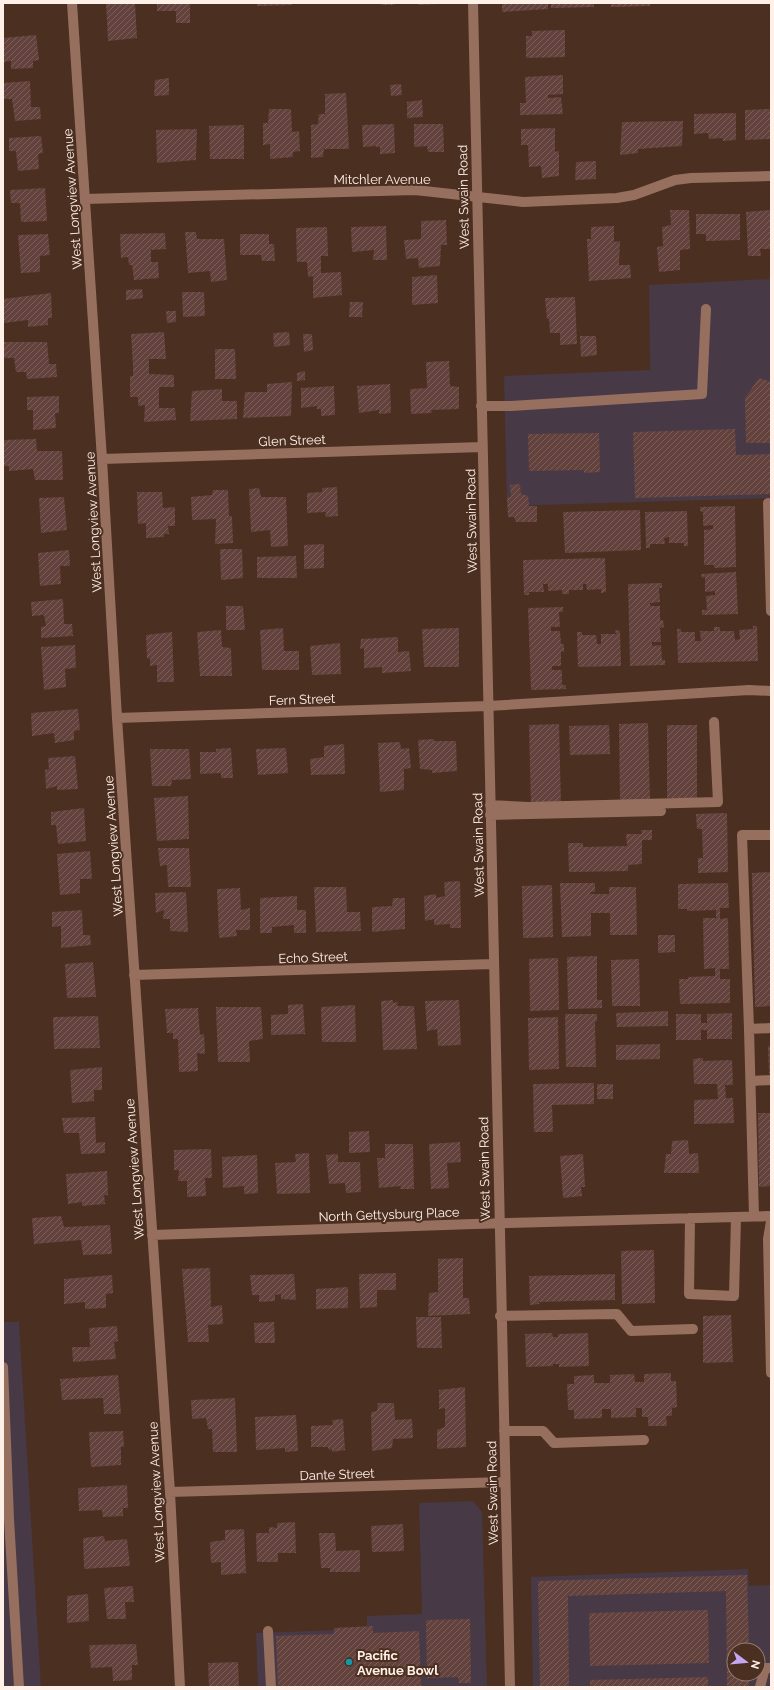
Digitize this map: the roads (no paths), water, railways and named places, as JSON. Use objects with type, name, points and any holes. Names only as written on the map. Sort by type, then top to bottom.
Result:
[{"type":"street","name":"West Longview Avenue","points":[[72,3],[102,459],[117,718],[170,1492],[180,1687]]},
{"type":"street","name":"West Swain Road","points":[[473,3],[500,1316],[510,1687]]},
{"type":"street","name":"Mitchler Avenue","points":[[85,199],[415,190],[523,202],[617,198],[634,195],[675,180],[691,178],[771,176]]},
{"type":"street","points":[[481,406],[511,406],[702,394],[706,309]]},
{"type":"street","name":"Glen Street","points":[[102,459],[482,447]]},
{"type":"street","points":[[768,503],[771,611]]},
{"type":"street","name":"Fern Street","points":[[117,718],[488,706],[771,690]]},
{"type":"street","points":[[490,805],[528,808],[718,802],[714,722]]},
{"type":"street","points":[[490,816],[661,811]]},
{"type":"street","points":[[754,1216],[751,1081],[742,835],[771,835]]},
{"type":"street","name":"Echo Street","points":[[134,975],[493,964]]},
{"type":"street","points":[[749,1029],[771,1028]]},
{"type":"street","points":[[751,1081],[771,1080]]},
{"type":"street","name":"North Gettysburg Place","points":[[152,1235],[771,1216]]},
{"type":"street","points":[[690,1218],[689,1294],[734,1296],[736,1217]]},
{"type":"street","points":[[771,1221],[768,1239],[771,1373]]},
{"type":"street","points":[[500,1316],[617,1314],[631,1331],[693,1329]]},
{"type":"street","points":[[3,1367],[9,1519],[19,1687]]},
{"type":"street","points":[[504,1432],[544,1431],[554,1443],[644,1440]]},
{"type":"street","name":"Dante Street","points":[[170,1492],[504,1482]]},
{"type":"street","points":[[268,1631],[271,1687]]},
{"type":"street","points":[[760,1687],[765,1668],[771,1668]]},
{"type":"place","name":"Pacific Avenue Bowl","points":[[349,1662]]}]
